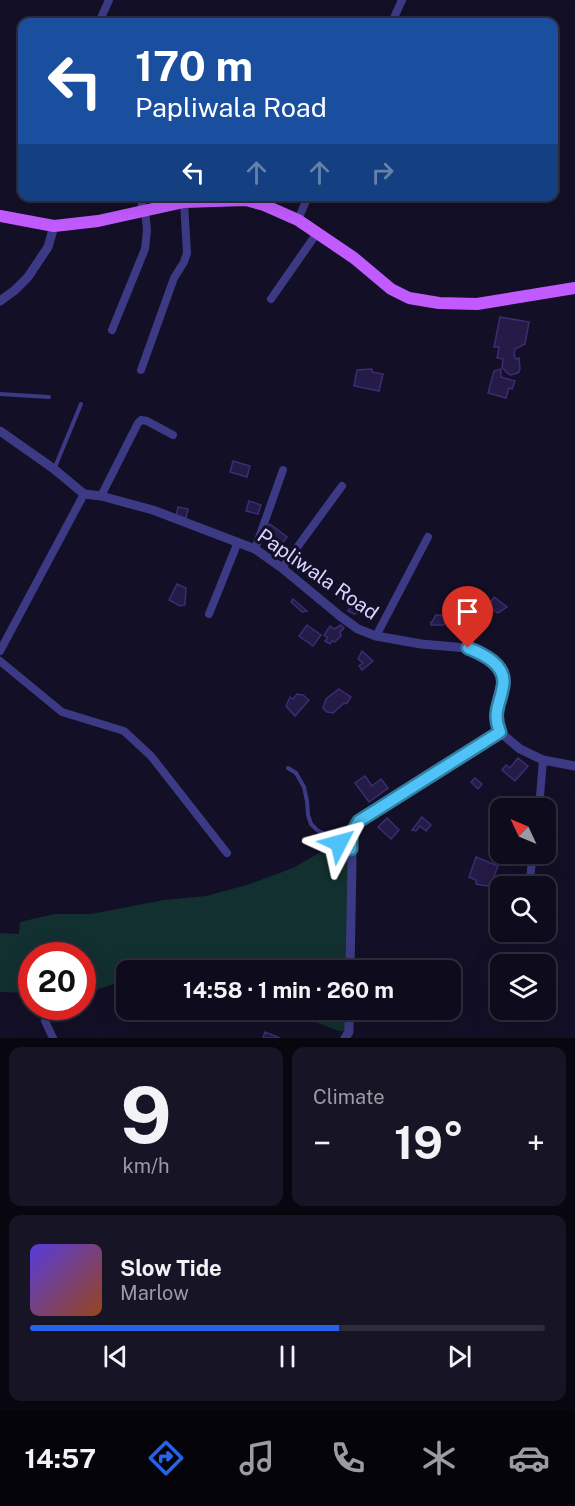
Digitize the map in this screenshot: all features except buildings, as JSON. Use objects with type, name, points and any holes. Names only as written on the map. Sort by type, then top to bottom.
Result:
[{"type":"main road","points":[[0,216],[54,226],[98,222],[184,202],[215,201]]},
{"type":"main road","points":[[250,201],[298,220],[354,258],[391,289],[409,298],[439,303],[477,304],[575,288]]},
{"type":"street","points":[[101,18],[109,0]]},
{"type":"street","points":[[394,18],[402,0]]},
{"type":"street","points":[[112,330],[145,249],[147,230],[143,201]]},
{"type":"street","points":[[298,220],[306,201]]},
{"type":"street","points":[[141,370],[174,278],[187,253],[184,202]]},
{"type":"street","points":[[0,301],[28,277],[48,247],[54,226]]},
{"type":"street","points":[[271,299],[317,233]]},
{"type":"street","points":[[101,496],[141,420],[172,435]]},
{"type":"street","points":[[0,431],[54,469],[84,494],[0,651]]},
{"type":"street","points":[[255,549],[283,470]]},
{"type":"street","points":[[282,568],[342,486]]},
{"type":"street","name":"Papliwala Road","points":[[84,494],[101,496],[153,510],[255,549],[340,616],[376,636],[421,644],[468,648],[483,654],[496,664],[502,674],[504,684],[496,709],[496,721],[500,732]]},
{"type":"street","points":[[376,636],[428,537]]},
{"type":"street","points":[[209,614],[238,542]]},
{"type":"street","points":[[0,661],[63,712],[124,731],[151,756],[227,853]]},
{"type":"street","points":[[350,960],[351,834],[359,821],[500,732],[520,749],[543,760],[575,766]]},
{"type":"street","points":[[540,798],[543,760]]},
{"type":"street","points":[[345,1038],[349,1032],[349,1020]]},
{"type":"street","points":[[45,1021],[53,1038]]},
{"type":"lane","points":[[0,393],[49,397]]},
{"type":"lane","points":[[54,469],[81,404]]},
{"type":"lane","points":[[288,768],[296,773],[304,787],[311,824],[317,830],[351,849]]},
{"type":"green space","points":[[326,849],[352,862],[350,960],[116,960],[116,983],[96,990],[96,942],[18,942],[18,993],[0,992],[0,933],[19,934],[20,922],[54,914],[91,914],[164,900],[206,896],[250,884],[293,868]]},
{"type":"green space","points":[[305,1020],[349,1020],[349,1032],[339,1031]]},
{"type":"route","points":[[339,843],[351,849],[351,834],[359,821],[500,732],[496,721],[496,709],[504,684],[502,674],[496,664],[483,654],[468,648]]}]
